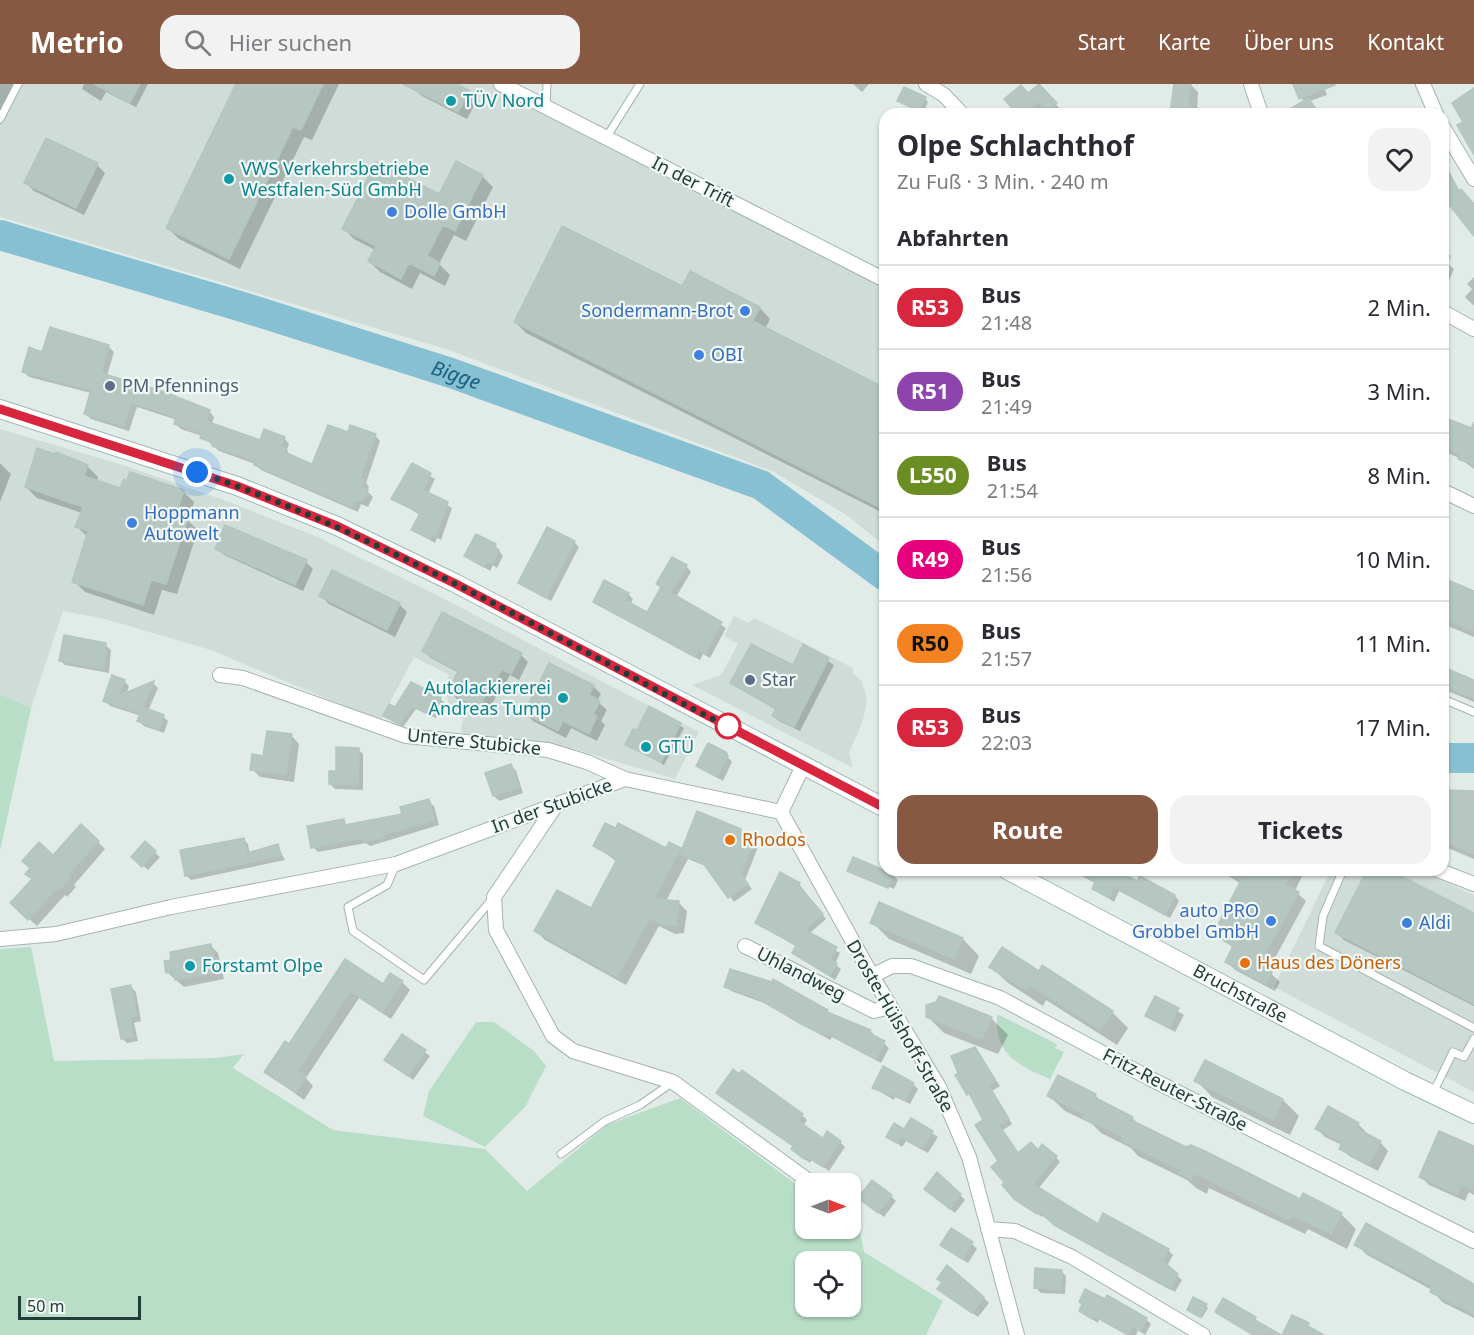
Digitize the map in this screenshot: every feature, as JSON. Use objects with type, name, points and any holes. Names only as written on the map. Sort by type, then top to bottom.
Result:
[{"type":"main road","points":[[0,409],[237,486],[337,526],[465,588],[879,805]]},
{"type":"main road","name":"Bruchstraße","points":[[1018,876],[1432,1095],[1474,1114]]},
{"type":"street","name":"In der Trift","points":[[501,84],[879,277]]},
{"type":"street","points":[[926,84],[947,90],[958,108]]},
{"type":"street","points":[[1251,84],[1259,108]]},
{"type":"street","points":[[1423,84],[1433,108]]},
{"type":"street","points":[[1449,136],[1474,179]]},
{"type":"street","points":[[1449,315],[1474,329]]},
{"type":"street","points":[[1449,493],[1474,506]]},
{"type":"street","name":"Untere Stubicke","points":[[220,675],[243,678],[406,736],[548,750],[587,762],[625,778]]},
{"type":"street","points":[[781,812],[803,766]]},
{"type":"street","name":"In der Stubicke","points":[[0,939],[56,934],[181,905],[396,864],[556,806],[625,778],[781,812]]},
{"type":"street","points":[[556,806],[494,897],[496,930],[553,1036],[573,1051],[673,1082],[798,1173]]},
{"type":"street","name":"Droste-Hülshoff-Straße","points":[[781,812],[872,976],[939,1087],[969,1157],[1017,1335]]},
{"type":"street","points":[[1449,874],[1474,884]]},
{"type":"street","name":"Uhlandweg","points":[[745,946],[874,1011],[890,1007]]},
{"type":"street","name":"Fritz-Reuter-Straße","points":[[872,976],[892,966],[911,966],[999,998],[1150,1079],[1474,1241]]},
{"type":"street","points":[[988,1229],[1015,1231],[1072,1257],[1203,1335]]},
{"type":"lane","points":[[0,119],[18,84]]},
{"type":"lane","points":[[546,106],[547,84]]},
{"type":"lane","points":[[606,138],[640,84]]},
{"type":"lane","points":[[1449,702],[1474,712]]},
{"type":"lane","points":[[396,864],[387,885],[348,907],[352,931],[424,980],[494,897]]},
{"type":"lane","points":[[1340,876],[1323,916],[1319,946],[1474,1028]]},
{"type":"lane","points":[[1432,1095],[1453,1052],[1464,1057],[1474,1039]]},
{"type":"lane","points":[[561,1154],[605,1121],[640,1105],[673,1082]]},
{"type":"shaded area","points":[[0,84],[501,84],[879,277],[879,541],[845,514],[772,471],[446,349],[0,217]]},
{"type":"shaded area","points":[[0,429],[123,465],[221,499],[313,535],[429,591],[699,732],[675,779],[574,749],[509,739],[463,736],[461,730],[463,719],[453,713],[444,689],[449,675],[414,657],[380,721],[211,650],[105,619],[63,611],[31,708],[0,694]]},
{"type":"shaded area","points":[[734,616],[748,623],[754,618],[853,668],[853,673],[862,682],[867,699],[863,720],[849,753],[853,768],[692,685],[721,675],[738,644],[724,636]]},
{"type":"shaded area","points":[[1328,876],[1432,876],[1474,895],[1474,1092],[1274,987]]},
{"type":"green space","points":[[0,694],[31,708],[0,851]]},
{"type":"green space","points":[[31,947],[54,1061],[217,1058],[244,1054],[233,1068],[333,1130],[485,1149],[527,1191],[607,1125],[680,1098],[795,1184],[795,1239],[861,1239],[861,1236],[864,1252],[943,1301],[926,1335],[0,1335],[0,949]]},
{"type":"green space","points":[[997,1014],[1057,1044],[1055,1048],[1064,1052],[1050,1079],[1027,1069],[1010,1056],[1000,1039]]},
{"type":"green space","points":[[476,1022],[494,1022],[534,1051],[546,1066],[525,1107],[485,1147],[423,1116],[429,1091]]},
{"type":"building","points":[[94,84],[140,84],[130,103]]},
{"type":"building","name":"VWS Verkehrsbetriebe Westfalen-Süd GmbH","points":[[236,84],[323,84],[301,130],[293,127],[229,259],[166,228]]},
{"type":"building","name":"TÜV Nord","points":[[403,84],[457,84],[470,91],[458,112]]},
{"type":"building","points":[[1039,84],[1057,103],[1051,108],[1044,108],[1038,101],[1030,108],[1012,108],[1004,99],[1021,85],[1028,93]]},
{"type":"building","points":[[1174,84],[1191,84],[1188,103],[1192,108],[1171,108]]},
{"type":"building","points":[[1293,84],[1335,84],[1335,85],[1299,99]]},
{"type":"building","points":[[904,87],[926,97],[920,108],[912,108],[897,101]]},
{"type":"building","points":[[1474,88],[1474,155],[1457,125],[1463,122],[1452,103]]},
{"type":"building","points":[[1308,98],[1316,108],[1292,108]]},
{"type":"building","points":[[46,138],[98,163],[76,208],[24,183]]},
{"type":"building","points":[[456,161],[483,175],[455,231],[443,225],[427,256],[440,263],[434,276],[409,263],[401,279],[368,261],[376,246],[342,229],[376,162],[439,194]]},
{"type":"building","points":[[1449,172],[1459,191],[1461,189],[1474,204],[1474,236],[1449,205]]},
{"type":"building","name":"OBI","points":[[562,226],[682,286],[690,271],[760,307],[753,321],[879,385],[879,507],[514,322]]},
{"type":"building","points":[[50,327],[109,345],[101,373],[162,391],[210,410],[206,421],[260,440],[264,429],[285,437],[281,446],[286,447],[284,452],[312,464],[328,425],[348,432],[350,425],[376,434],[360,478],[365,480],[361,487],[368,490],[363,501],[356,500],[352,507],[254,465],[254,462],[247,458],[212,446],[213,443],[200,438],[202,433],[174,424],[176,417],[131,403],[124,426],[84,414],[91,390],[22,372],[29,347],[42,352]]},
{"type":"building","points":[[1449,419],[1471,428],[1474,422],[1474,465],[1458,459],[1460,454],[1449,449]]},
{"type":"building","name":"Hoppmann Autowelt","points":[[37,448],[55,454],[56,452],[88,465],[84,476],[120,488],[124,479],[127,481],[130,472],[184,490],[176,514],[188,518],[166,584],[151,580],[143,605],[72,582],[88,531],[75,527],[83,507],[25,487]]},
{"type":"building","points":[[412,463],[431,473],[423,490],[448,502],[436,536],[432,534],[430,539],[411,530],[420,513],[391,499]]},
{"type":"building","points":[[225,525],[307,560],[295,585],[215,549]]},
{"type":"building","points":[[547,527],[575,541],[546,598],[518,583]]},
{"type":"building","points":[[476,534],[496,544],[495,547],[499,550],[492,564],[487,561],[484,567],[464,556]]},
{"type":"building","points":[[672,557],[687,565],[671,592],[656,584]]},
{"type":"building","points":[[332,570],[400,603],[387,630],[319,596]]},
{"type":"building","points":[[604,580],[629,593],[625,600],[647,612],[661,587],[722,622],[705,654],[698,650],[695,657],[593,602]]},
{"type":"building","points":[[1449,581],[1474,591],[1474,631],[1449,621]]},
{"type":"building","points":[[442,612],[522,653],[511,674],[502,669],[496,680],[494,678],[479,708],[448,691],[458,671],[422,651]]},
{"type":"building","points":[[64,635],[106,643],[104,669],[59,661]]},
{"type":"building","points":[[751,644],[793,665],[803,644],[829,658],[794,727],[772,716],[776,709],[730,683]]},
{"type":"building","name":"Autolackiererei Andreas Tump","points":[[549,663],[594,685],[589,695],[600,701],[593,714],[597,716],[589,734],[563,721],[558,731],[524,713]]},
{"type":"building","points":[[1449,670],[1474,680],[1474,698],[1449,688]]},
{"type":"building","points":[[112,675],[125,680],[118,696],[154,681],[143,707],[164,715],[159,729],[137,721],[140,714],[103,701]]},
{"type":"building","points":[[411,682],[441,697],[432,716],[412,706],[399,724],[383,716],[389,704],[395,707]]},
{"type":"building","points":[[649,706],[681,723],[661,762],[625,745],[633,729],[637,730]]},
{"type":"building","points":[[267,731],[292,734],[286,775],[250,770],[252,754],[263,756]]},
{"type":"building","points":[[708,743],[726,752],[728,756],[717,777],[696,766]]},
{"type":"building","points":[[336,747],[359,748],[358,785],[329,784],[329,771],[336,771]]},
{"type":"building","points":[[511,764],[519,788],[493,796],[485,773]]},
{"type":"building","points":[[1449,790],[1474,791],[1474,854],[1449,844]]},
{"type":"building","points":[[429,799],[435,820],[383,835],[383,838],[363,842],[362,838],[311,848],[307,826],[344,819],[345,825],[402,814],[400,807]]},
{"type":"building","points":[[697,811],[741,829],[739,835],[754,841],[741,874],[748,884],[728,898],[703,863],[680,854]]},
{"type":"building","points":[[605,823],[616,828],[618,823],[666,848],[669,842],[681,848],[654,899],[679,901],[676,925],[665,925],[650,918],[617,977],[534,931],[557,890],[591,908],[617,859],[593,846]]},
{"type":"building","points":[[81,824],[99,841],[67,876],[70,878],[59,890],[57,888],[28,920],[10,903],[32,879],[25,874],[30,868],[22,861],[39,842],[53,855]]},
{"type":"building","points":[[244,838],[247,853],[278,844],[281,856],[185,876],[180,850]]},
{"type":"building","points":[[145,841],[156,851],[142,867],[131,857]]},
{"type":"building","points":[[853,857],[879,868],[879,876],[892,876],[888,888],[847,871]]},
{"type":"building","points":[[780,872],[800,883],[798,885],[823,914],[805,930],[837,947],[830,960],[837,963],[830,976],[792,953],[796,945],[755,923]]},
{"type":"building","points":[[1084,876],[1127,876],[1137,881],[1140,876],[1175,895],[1165,915],[1114,887],[1109,898],[1092,889],[1095,882]]},
{"type":"building","points":[[1232,876],[1290,876],[1285,885],[1299,892],[1259,965],[1272,972],[1266,984],[1225,962],[1233,946],[1213,934],[1241,880]]},
{"type":"building","name":"Aldi","points":[[1364,876],[1401,876],[1474,913],[1474,1004],[1335,933]]},
{"type":"building","points":[[879,902],[963,938],[954,959],[870,923]]},
{"type":"building","name":"Forstamt Olpe","points":[[211,944],[217,972],[175,980],[173,972],[166,973],[164,961],[171,960],[170,952]]},
{"type":"building","points":[[1002,947],[1039,971],[1042,965],[1113,1011],[1100,1030],[1030,985],[1026,990],[989,967]]},
{"type":"building","points":[[345,959],[383,984],[390,973],[403,981],[382,1012],[350,991],[298,1071],[306,1076],[296,1093],[264,1072],[285,1041],[289,1044]]},
{"type":"building","points":[[730,969],[772,982],[773,979],[828,1010],[827,1012],[871,1030],[869,1033],[885,1041],[876,1059],[826,1033],[825,1036],[801,1024],[757,998],[724,987]]},
{"type":"building","points":[[131,985],[137,1016],[130,1018],[133,1036],[121,1039],[111,989]]},
{"type":"building","points":[[939,996],[992,1017],[982,1039],[926,1017],[926,1005],[936,1002]]},
{"type":"building","points":[[1155,996],[1179,1008],[1169,1028],[1145,1016]]},
{"type":"building","points":[[402,1034],[426,1050],[408,1076],[384,1060]]},
{"type":"building","points":[[975,1047],[996,1081],[989,1086],[1009,1119],[999,1125],[1018,1153],[1031,1142],[1038,1150],[1042,1144],[1057,1156],[1033,1184],[1098,1224],[1103,1213],[1169,1249],[1163,1261],[1178,1274],[1170,1289],[1054,1225],[1039,1211],[1037,1214],[1014,1199],[1002,1185],[1004,1182],[991,1167],[998,1161],[975,1125],[983,1120],[969,1093],[967,1095],[955,1075],[958,1073],[951,1056]]},
{"type":"building","points":[[1205,1060],[1283,1099],[1273,1120],[1194,1081]]},
{"type":"building","points":[[883,1066],[914,1083],[905,1100],[872,1088]]},
{"type":"building","points":[[733,1069],[739,1074],[742,1070],[803,1114],[798,1121],[823,1138],[827,1131],[841,1141],[823,1167],[806,1156],[804,1159],[791,1149],[793,1146],[716,1093]]},
{"type":"building","points":[[1058,1075],[1096,1094],[1094,1097],[1133,1117],[1131,1120],[1186,1147],[1191,1145],[1300,1199],[1303,1193],[1342,1213],[1331,1234],[1292,1215],[1289,1220],[1194,1173],[1191,1179],[1178,1173],[1180,1170],[1121,1141],[1123,1137],[1083,1118],[1085,1115],[1047,1096]]},
{"type":"building","points":[[1328,1106],[1359,1123],[1356,1128],[1381,1141],[1369,1164],[1339,1149],[1342,1142],[1315,1129]]},
{"type":"building","points":[[911,1118],[933,1131],[922,1149],[901,1137],[897,1143],[886,1137],[894,1123],[904,1129]]},
{"type":"building","points":[[1439,1131],[1474,1146],[1474,1191],[1461,1185],[1457,1194],[1419,1177]]},
{"type":"building","points":[[937,1172],[961,1194],[950,1209],[924,1189]]},
{"type":"building","points":[[872,1180],[892,1195],[878,1213],[861,1200],[861,1194]]},
{"type":"building","points":[[1366,1223],[1474,1284],[1474,1314],[1430,1292],[1432,1286],[1354,1245]]},
{"type":"building","points":[[951,1228],[973,1242],[962,1259],[940,1245]]},
{"type":"building","points":[[947,1265],[984,1297],[972,1313],[937,1289],[942,1282],[937,1279]]},
{"type":"building","points":[[1035,1268],[1062,1270],[1061,1290],[1034,1288]]},
{"type":"building","points":[[1085,1289],[1105,1299],[1107,1295],[1147,1318],[1140,1331],[1133,1326],[1128,1335],[1094,1316],[1092,1319],[1079,1311],[1082,1304],[1079,1302]]},
{"type":"building","points":[[1193,1297],[1207,1304],[1200,1317],[1187,1310]]},
{"type":"building","points":[[1223,1298],[1281,1335],[1253,1335],[1215,1312]]},
{"type":"building","points":[[1292,1315],[1309,1323],[1308,1326],[1324,1335],[1282,1335]]},
{"type":"waterway","name":"Bigge","points":[[0,235],[246,308],[451,373],[761,485],[879,572]]},
{"type":"waterway","name":"Bigge","points":[[1449,758],[1474,758]]},
{"type":"bus line","name":"R53","points":[[0,409],[237,486],[337,526],[454,583],[879,805]]},
{"type":"place","name":"TÜV Nord","points":[[451,101]]},
{"type":"place","name":"VWS Verkehrsbetriebe Westfalen-Süd GmbH","points":[[229,179]]},
{"type":"place","name":"Dolle GmbH","points":[[392,212]]},
{"type":"place","name":"Sondermann-Brot","points":[[745,311]]},
{"type":"place","name":"OBI","points":[[699,355]]},
{"type":"place","name":"PM Pfennings","points":[[110,386]]},
{"type":"place","name":"Hoppmann Autowelt","points":[[132,523]]},
{"type":"place","name":"Star","points":[[750,680]]},
{"type":"place","name":"Autolackiererei Andreas Tump","points":[[563,698]]},
{"type":"place","name":"GTÜ","points":[[646,747]]},
{"type":"place","name":"Rhodos","points":[[730,840]]},
{"type":"place","name":"auto PRO Grobbel GmbH","points":[[1271,921]]},
{"type":"place","name":"Aldi","points":[[1407,923]]},
{"type":"place","name":"Haus des Döners","points":[[1245,963]]},
{"type":"place","name":"Forstamt Olpe","points":[[190,966]]},
{"type":"route","points":[[197,472],[337,526],[454,583],[728,726]]}]
